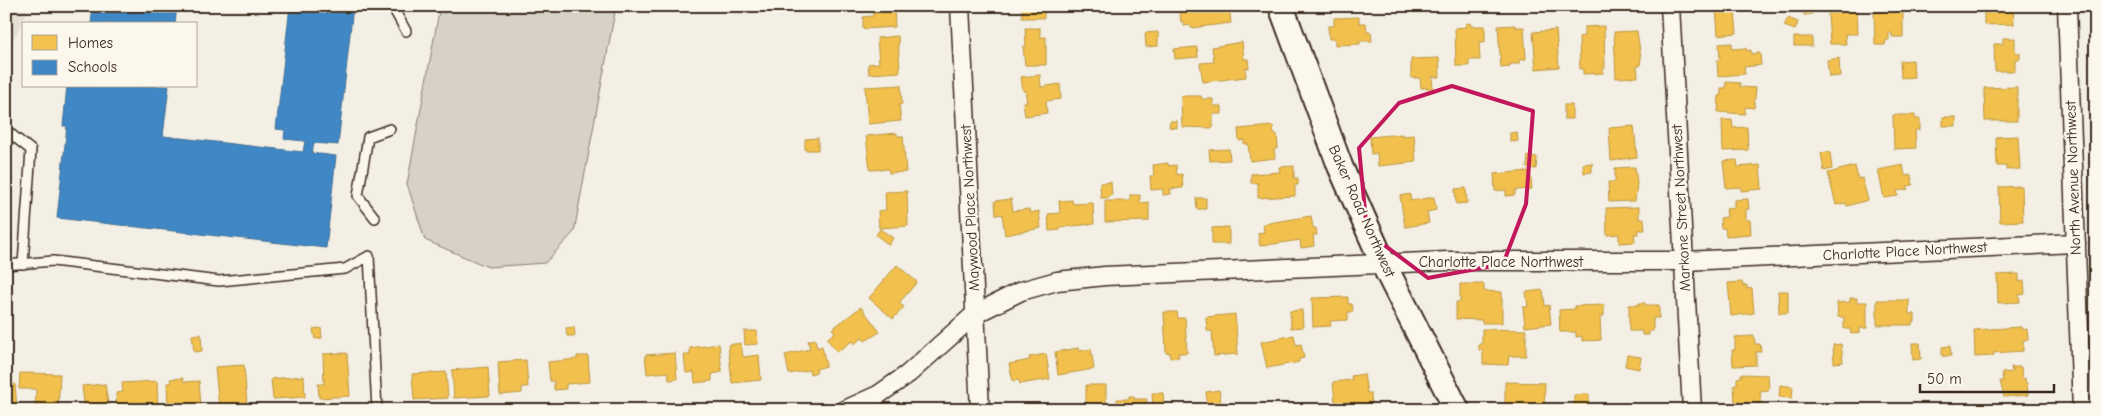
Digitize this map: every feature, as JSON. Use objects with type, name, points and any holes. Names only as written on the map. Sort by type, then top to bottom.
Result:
[{"type":"street","name":"Maywood Place Northwest","points":[[960,6],[980,410]]},
{"type":"street","name":"Baker Road Northwest","points":[[1281,6],[1340,166],[1383,263],[1458,410]]},
{"type":"street","name":"Markone Street Northwest","points":[[1670,6],[1692,410]]},
{"type":"street","name":"North Avenue Northwest","points":[[2067,6],[2082,410]]},
{"type":"street","name":"Charlotte Place Northwest","points":[[845,410],[878,395],[908,374],[975,314],[1021,291],[1057,281],[1105,276],[1383,263],[1448,261],[1684,262],[2076,243]]},
{"type":"lane","points":[[392,6],[406,31]]},
{"type":"lane","points":[[375,218],[358,196],[368,137],[390,129]]},
{"type":"lane","points":[[6,132],[31,150],[23,264]]},
{"type":"lane","points":[[6,265],[53,261],[219,281],[345,269],[369,256],[377,410]]},
{"type":"highlighted area","points":[[1452,86],[1533,111],[1526,204],[1503,264],[1428,278],[1367,232],[1359,148],[1399,103]]},
{"type":"shaded area","points":[[6,6],[30,6],[6,54]]},
{"type":"shaded area","points":[[440,6],[616,6],[574,232],[545,263],[488,267],[425,240],[407,184]]},
{"type":"building: Homes","points":[[872,6],[894,6],[895,27],[863,29],[863,17],[873,16]]},
{"type":"building: Homes","points":[[1022,6],[1044,6],[1044,18],[1022,18]]},
{"type":"building: Homes","points":[[1182,6],[1229,6],[1231,23],[1191,28],[1191,25],[1184,26],[1184,22],[1181,22],[1180,13],[1183,12]]},
{"type":"building: Homes","points":[[1716,6],[1751,6],[1751,10],[1735,12],[1737,33],[1718,35]]},
{"type":"building: Homes","points":[[1803,6],[1812,6],[1812,14],[1804,15]]},
{"type":"building: Homes","points":[[1987,6],[2013,6],[2014,24],[1984,25],[1984,13],[1988,13]]},
{"type":"building: Homes","points":[[1884,9],[1891,9],[1891,12],[1903,12],[1903,37],[1892,37],[1892,33],[1889,33],[1889,40],[1886,40],[1885,45],[1875,45],[1874,12],[1884,12]]},
{"type":"building: Homes","points":[[1857,11],[1858,34],[1845,34],[1846,44],[1830,44],[1828,13]]},
{"type":"building: Homes","points":[[1359,17],[1359,23],[1366,23],[1367,32],[1371,32],[1372,41],[1360,41],[1360,44],[1335,45],[1335,39],[1329,39],[1328,26],[1334,26],[1334,18]]},
{"type":"building: Homes","points":[[1788,18],[1798,22],[1795,30],[1784,26]]},
{"type":"building: Homes","points":[[1471,23],[1471,26],[1485,26],[1485,42],[1479,42],[1480,60],[1469,60],[1469,66],[1456,66],[1455,28],[1466,27],[1465,24]]},
{"type":"building: Homes","points":[[1515,25],[1515,27],[1524,27],[1526,59],[1519,60],[1519,64],[1510,64],[1510,67],[1501,68],[1498,26]]},
{"type":"building: Homes","points":[[1604,26],[1605,68],[1603,73],[1583,74],[1583,69],[1580,69],[1579,37],[1584,36],[1584,27]]},
{"type":"building: Homes","points":[[1025,28],[1040,28],[1040,37],[1046,37],[1046,65],[1025,65],[1023,46],[1026,47]]},
{"type":"building: Homes","points":[[1556,30],[1559,67],[1536,69],[1533,32]]},
{"type":"building: Homes","points":[[1637,31],[1641,58],[1640,66],[1637,66],[1638,77],[1616,78],[1614,32]]},
{"type":"building: Homes","points":[[1158,32],[1158,46],[1146,47],[1145,33]]},
{"type":"building: Homes","points":[[898,36],[900,72],[869,74],[868,64],[879,63],[877,38]]},
{"type":"building: Homes","points":[[1794,37],[1812,37],[1812,46],[1794,46]]},
{"type":"building: Homes","points":[[2003,38],[2015,38],[2015,53],[2020,53],[2020,59],[2015,59],[2015,71],[1995,71],[1994,44],[2003,44]]},
{"type":"building: Homes","points":[[1242,42],[1244,59],[1248,59],[1249,68],[1245,68],[1246,77],[1203,82],[1200,63],[1214,62],[1212,47]]},
{"type":"building: Homes","points":[[1732,43],[1732,49],[1746,48],[1747,51],[1751,50],[1751,54],[1760,53],[1761,65],[1744,67],[1745,74],[1718,76],[1719,44]]},
{"type":"building: Homes","points":[[1197,47],[1198,57],[1175,59],[1174,49]]},
{"type":"building: Homes","points":[[1439,58],[1440,77],[1432,77],[1433,88],[1421,88],[1420,78],[1411,78],[1411,59]]},
{"type":"building: Homes","points":[[1839,58],[1840,76],[1829,77],[1827,60]]},
{"type":"building: Homes","points":[[1913,60],[1914,77],[1901,78],[1900,61]]},
{"type":"building: Homes","points":[[1040,75],[1041,87],[1060,84],[1061,99],[1046,101],[1047,113],[1025,116],[1023,102],[1027,102],[1021,77]]},
{"type":"building: Homes","points":[[1726,82],[1740,83],[1740,87],[1756,88],[1754,108],[1745,107],[1745,114],[1718,112],[1721,88],[1726,88]]},
{"type":"building: Homes","points":[[901,85],[902,104],[899,105],[901,121],[868,124],[865,87]]},
{"type":"building: Homes","points":[[2017,87],[2017,121],[1985,121],[1984,88]]},
{"type":"building: Homes","points":[[1181,96],[1201,96],[1202,99],[1213,99],[1213,106],[1222,106],[1222,114],[1213,114],[1213,128],[1182,127]]},
{"type":"building: Homes","points":[[1564,105],[1572,105],[1572,119],[1564,119]]},
{"type":"building: Homes","points":[[1893,115],[1915,115],[1915,119],[1920,119],[1920,130],[1915,130],[1916,148],[1894,149]]},
{"type":"building: Homes","points":[[1943,117],[1956,117],[1956,126],[1943,126]]},
{"type":"building: Homes","points":[[1722,120],[1732,120],[1733,128],[1747,127],[1748,150],[1723,151]]},
{"type":"building: Homes","points":[[1170,121],[1177,121],[1177,128],[1169,127]]},
{"type":"building: Homes","points":[[1273,126],[1274,134],[1277,134],[1278,148],[1274,149],[1275,158],[1250,161],[1248,144],[1244,144],[1244,140],[1239,141],[1238,129]]},
{"type":"building: Homes","points":[[1634,126],[1637,157],[1611,161],[1609,128]]},
{"type":"building: Homes","points":[[1517,132],[1518,141],[1510,142],[1510,133]]},
{"type":"building: Homes","points":[[897,133],[897,136],[903,136],[906,172],[889,173],[888,169],[870,170],[866,136]]},
{"type":"building: Homes","points":[[1402,134],[1402,136],[1414,135],[1416,162],[1378,166],[1377,153],[1371,154],[1370,137]]},
{"type":"building: Homes","points":[[2018,136],[2020,169],[2006,170],[2006,166],[1997,166],[1996,137]]},
{"type":"building: Homes","points":[[818,138],[818,150],[805,150],[805,139]]},
{"type":"building: Homes","points":[[1229,149],[1230,160],[1210,161],[1209,150]]},
{"type":"building: Homes","points":[[1830,152],[1832,169],[1824,171],[1821,153]]},
{"type":"building: Homes","points":[[1528,156],[1537,157],[1536,169],[1527,168]]},
{"type":"building: Homes","points":[[1737,160],[1738,167],[1760,165],[1762,189],[1741,191],[1741,187],[1726,188],[1723,161]]},
{"type":"building: Homes","points":[[1168,163],[1168,166],[1176,165],[1177,175],[1182,174],[1183,188],[1170,189],[1171,194],[1163,195],[1163,189],[1151,190],[1150,176],[1154,176],[1153,165]]},
{"type":"building: Homes","points":[[1592,163],[1592,172],[1584,173],[1583,164]]},
{"type":"building: Homes","points":[[1903,165],[1905,176],[1911,175],[1913,185],[1907,186],[1908,189],[1897,191],[1898,196],[1884,198],[1878,170]]},
{"type":"building: Homes","points":[[1294,166],[1294,178],[1298,178],[1298,185],[1295,185],[1295,196],[1258,198],[1258,183],[1251,183],[1251,174],[1280,172],[1279,167]]},
{"type":"building: Homes","points":[[1855,166],[1858,179],[1862,178],[1868,200],[1847,206],[1846,203],[1836,205],[1828,173]]},
{"type":"building: Homes","points":[[1635,167],[1637,183],[1635,201],[1609,202],[1608,182],[1615,182],[1615,168]]},
{"type":"building: Homes","points":[[1530,171],[1532,189],[1515,190],[1515,195],[1506,196],[1506,190],[1495,191],[1494,174]]},
{"type":"building: Homes","points":[[1111,182],[1112,195],[1109,198],[1101,198],[1100,183]]},
{"type":"building: Homes","points":[[2022,186],[2023,221],[2000,222],[1999,187]]},
{"type":"building: Homes","points":[[1466,188],[1467,203],[1456,204],[1455,189]]},
{"type":"building: Homes","points":[[907,191],[908,226],[879,228],[878,211],[886,210],[885,192]]},
{"type":"building: Homes","points":[[1410,194],[1411,201],[1434,197],[1436,210],[1427,212],[1429,223],[1405,227],[1400,196]]},
{"type":"building: Homes","points":[[1130,195],[1140,195],[1140,203],[1149,202],[1149,221],[1105,222],[1105,201],[1130,201]]},
{"type":"building: Homes","points":[[1196,198],[1206,198],[1206,209],[1197,209]]},
{"type":"building: Homes","points":[[1011,199],[1013,211],[1029,209],[1030,213],[1039,211],[1041,228],[1005,235],[1002,214],[996,215],[995,201]]},
{"type":"building: Homes","points":[[1748,199],[1749,209],[1746,209],[1746,220],[1750,220],[1751,234],[1726,236],[1725,228],[1721,228],[1720,218],[1727,217],[1726,209],[1734,208],[1734,200]]},
{"type":"building: Homes","points":[[1072,200],[1073,204],[1093,203],[1094,224],[1060,227],[1060,230],[1049,231],[1048,214],[1060,213],[1059,201]]},
{"type":"building: Homes","points":[[1639,207],[1639,219],[1644,219],[1645,230],[1638,230],[1638,234],[1634,234],[1635,242],[1619,243],[1619,234],[1607,235],[1606,208]]},
{"type":"building: Homes","points":[[1311,216],[1313,228],[1316,228],[1317,235],[1313,235],[1314,246],[1301,248],[1300,240],[1260,246],[1258,233],[1264,232],[1263,224]]},
{"type":"building: Homes","points":[[1229,227],[1229,244],[1212,244],[1212,228]]},
{"type":"building: Homes","points":[[880,229],[893,238],[889,245],[876,235]]},
{"type":"building: Homes","points":[[897,265],[917,282],[899,303],[904,307],[893,319],[869,298]]},
{"type":"building: Homes","points":[[2019,274],[2019,282],[2024,281],[2025,294],[2019,295],[2020,302],[1998,303],[1997,275]]},
{"type":"building: Homes","points":[[1742,282],[1743,286],[1747,285],[1747,289],[1752,288],[1754,313],[1731,316],[1728,283]]},
{"type":"building: Homes","points":[[1460,284],[1484,284],[1484,291],[1502,292],[1502,323],[1482,323],[1482,320],[1456,319],[1456,302],[1460,302]]},
{"type":"building: Homes","points":[[1543,290],[1545,306],[1549,305],[1551,324],[1525,327],[1523,307],[1528,307],[1526,292]]},
{"type":"building: Homes","points":[[1778,291],[1788,291],[1788,313],[1779,313]]},
{"type":"building: Homes","points":[[1348,297],[1348,304],[1352,304],[1353,312],[1348,312],[1348,320],[1330,321],[1331,326],[1313,327],[1312,298]]},
{"type":"building: Homes","points":[[1850,298],[1857,298],[1857,302],[1867,302],[1867,328],[1860,328],[1860,333],[1851,334],[1850,329],[1844,329],[1844,317],[1838,317],[1837,303],[1850,302]]},
{"type":"building: Homes","points":[[1877,300],[1909,300],[1909,314],[1915,314],[1915,322],[1912,322],[1912,325],[1877,325]]},
{"type":"building: Homes","points":[[1639,303],[1659,305],[1659,318],[1653,318],[1653,331],[1649,331],[1649,335],[1642,335],[1642,331],[1629,331],[1629,305],[1639,305]]},
{"type":"building: Homes","points":[[1604,305],[1604,316],[1600,316],[1601,340],[1582,341],[1582,336],[1576,337],[1576,332],[1560,332],[1559,310],[1575,309],[1575,306]]},
{"type":"building: Homes","points":[[861,307],[880,332],[865,341],[862,338],[854,344],[852,341],[837,352],[827,339],[835,332],[832,329]]},
{"type":"building: Homes","points":[[1302,310],[1303,327],[1291,328],[1290,311]]},
{"type":"building: Homes","points":[[1164,312],[1177,312],[1178,318],[1185,318],[1187,353],[1178,353],[1179,357],[1170,358],[1170,352],[1166,353]]},
{"type":"building: Homes","points":[[1235,314],[1238,354],[1214,356],[1212,331],[1207,331],[1206,317]]},
{"type":"building: Homes","points":[[574,327],[575,336],[567,336],[566,328]]},
{"type":"building: Homes","points":[[2021,327],[2022,330],[2027,329],[2028,340],[2023,340],[2023,351],[1993,353],[1994,356],[1975,357],[1974,330]]},
{"type":"building: Homes","points":[[321,328],[322,338],[315,339],[313,329]]},
{"type":"building: Homes","points":[[1482,329],[1526,330],[1526,356],[1509,356],[1508,365],[1483,364],[1483,350],[1479,350],[1479,344],[1482,344]]},
{"type":"building: Homes","points":[[744,331],[757,331],[758,344],[745,345]]},
{"type":"building: Homes","points":[[201,334],[202,351],[194,352],[192,335]]},
{"type":"building: Homes","points":[[1294,335],[1296,345],[1301,344],[1304,358],[1299,359],[1299,362],[1267,368],[1261,342]]},
{"type":"building: Homes","points":[[1754,336],[1755,344],[1760,344],[1761,352],[1756,352],[1756,365],[1733,366],[1732,350],[1735,350],[1735,337]]},
{"type":"building: Homes","points":[[815,339],[817,348],[822,346],[826,366],[816,369],[817,372],[810,374],[809,370],[789,374],[785,355],[810,349],[808,341]]},
{"type":"building: Homes","points":[[741,343],[743,357],[759,355],[761,380],[732,383],[728,345]]},
{"type":"building: Homes","points":[[1912,343],[1920,343],[1921,359],[1913,360]]},
{"type":"building: Homes","points":[[719,344],[722,372],[712,374],[712,381],[695,383],[694,372],[686,373],[684,355],[690,355],[690,348]]},
{"type":"building: Homes","points":[[1841,344],[1843,362],[1834,363],[1833,345]]},
{"type":"building: Homes","points":[[1950,346],[1951,356],[1942,356],[1942,347]]},
{"type":"building: Homes","points":[[1079,348],[1079,351],[1091,349],[1094,369],[1058,375],[1055,352]]},
{"type":"building: Homes","points":[[347,353],[350,396],[319,398],[318,384],[324,384],[323,354]]},
{"type":"building: Homes","points":[[675,353],[677,379],[669,380],[668,372],[647,374],[645,355]]},
{"type":"building: Homes","points":[[1046,354],[1050,379],[1020,384],[1019,380],[1013,381],[1009,364],[1030,360],[1029,357]]},
{"type":"building: Homes","points":[[1627,355],[1641,357],[1639,369],[1625,366]]},
{"type":"building: Homes","points":[[577,356],[588,356],[590,382],[566,384],[566,389],[554,390],[554,381],[550,381],[548,362],[577,359]]},
{"type":"building: Homes","points":[[526,360],[528,387],[522,387],[522,393],[500,395],[498,362]]},
{"type":"building: Homes","points":[[244,365],[247,405],[241,405],[241,408],[225,410],[225,406],[219,407],[215,367]]},
{"type":"building: Homes","points":[[488,367],[490,396],[454,398],[452,370]]},
{"type":"building: Homes","points":[[2011,367],[2021,367],[2022,379],[2025,378],[2027,383],[2028,395],[2004,397],[2000,381],[2003,381],[2002,373],[2012,372]]},
{"type":"building: Homes","points":[[446,372],[448,398],[414,400],[412,374]]},
{"type":"building: Homes","points":[[20,373],[60,374],[58,410],[35,410],[36,389],[19,389]]},
{"type":"building: Homes","points":[[1364,374],[1367,393],[1371,393],[1372,408],[1336,410],[1333,382],[1352,380],[1351,376]]},
{"type":"building: Homes","points":[[1741,374],[1768,375],[1769,390],[1760,391],[1761,403],[1735,403],[1734,385],[1737,385],[1737,378],[1741,377]]},
{"type":"building: Homes","points":[[304,376],[305,397],[273,399],[271,379]]},
{"type":"building: Homes","points":[[183,378],[184,382],[199,381],[201,406],[168,408],[167,383],[171,383],[170,379]]},
{"type":"building: Homes","points":[[157,381],[158,409],[117,410],[116,393],[123,392],[122,383]]},
{"type":"building: Homes","points":[[1505,382],[1545,383],[1544,410],[1505,408]]},
{"type":"building: Homes","points":[[6,384],[15,384],[17,409],[6,410]]},
{"type":"building: Homes","points":[[105,384],[109,410],[85,410],[82,386]]},
{"type":"building: Homes","points":[[1086,385],[1106,385],[1106,403],[1086,404]]},
{"type":"building: Homes","points":[[1780,385],[1793,387],[1792,398],[1779,397]]},
{"type":"building: Homes","points":[[1219,390],[1221,402],[1207,404],[1206,392]]},
{"type":"building: Homes","points":[[1152,393],[1163,393],[1164,410],[1153,410]]},
{"type":"building: Homes","points":[[1589,394],[1589,410],[1574,410],[1574,395]]},
{"type":"building: Homes","points":[[1129,396],[1134,396],[1134,399],[1147,399],[1146,410],[1117,410],[1117,399],[1129,399]]},
{"type":"building: Homes","points":[[2026,405],[2026,410],[2000,410],[2000,406]]},
{"type":"building: Schools","points":[[93,6],[177,6],[175,22],[91,22]]},
{"type":"building: Schools","points":[[290,6],[353,6],[338,145],[314,143],[312,153],[336,156],[326,248],[57,218],[67,126],[63,126],[67,88],[169,88],[163,136],[303,152],[305,141],[284,139],[285,130],[276,129]]}]
